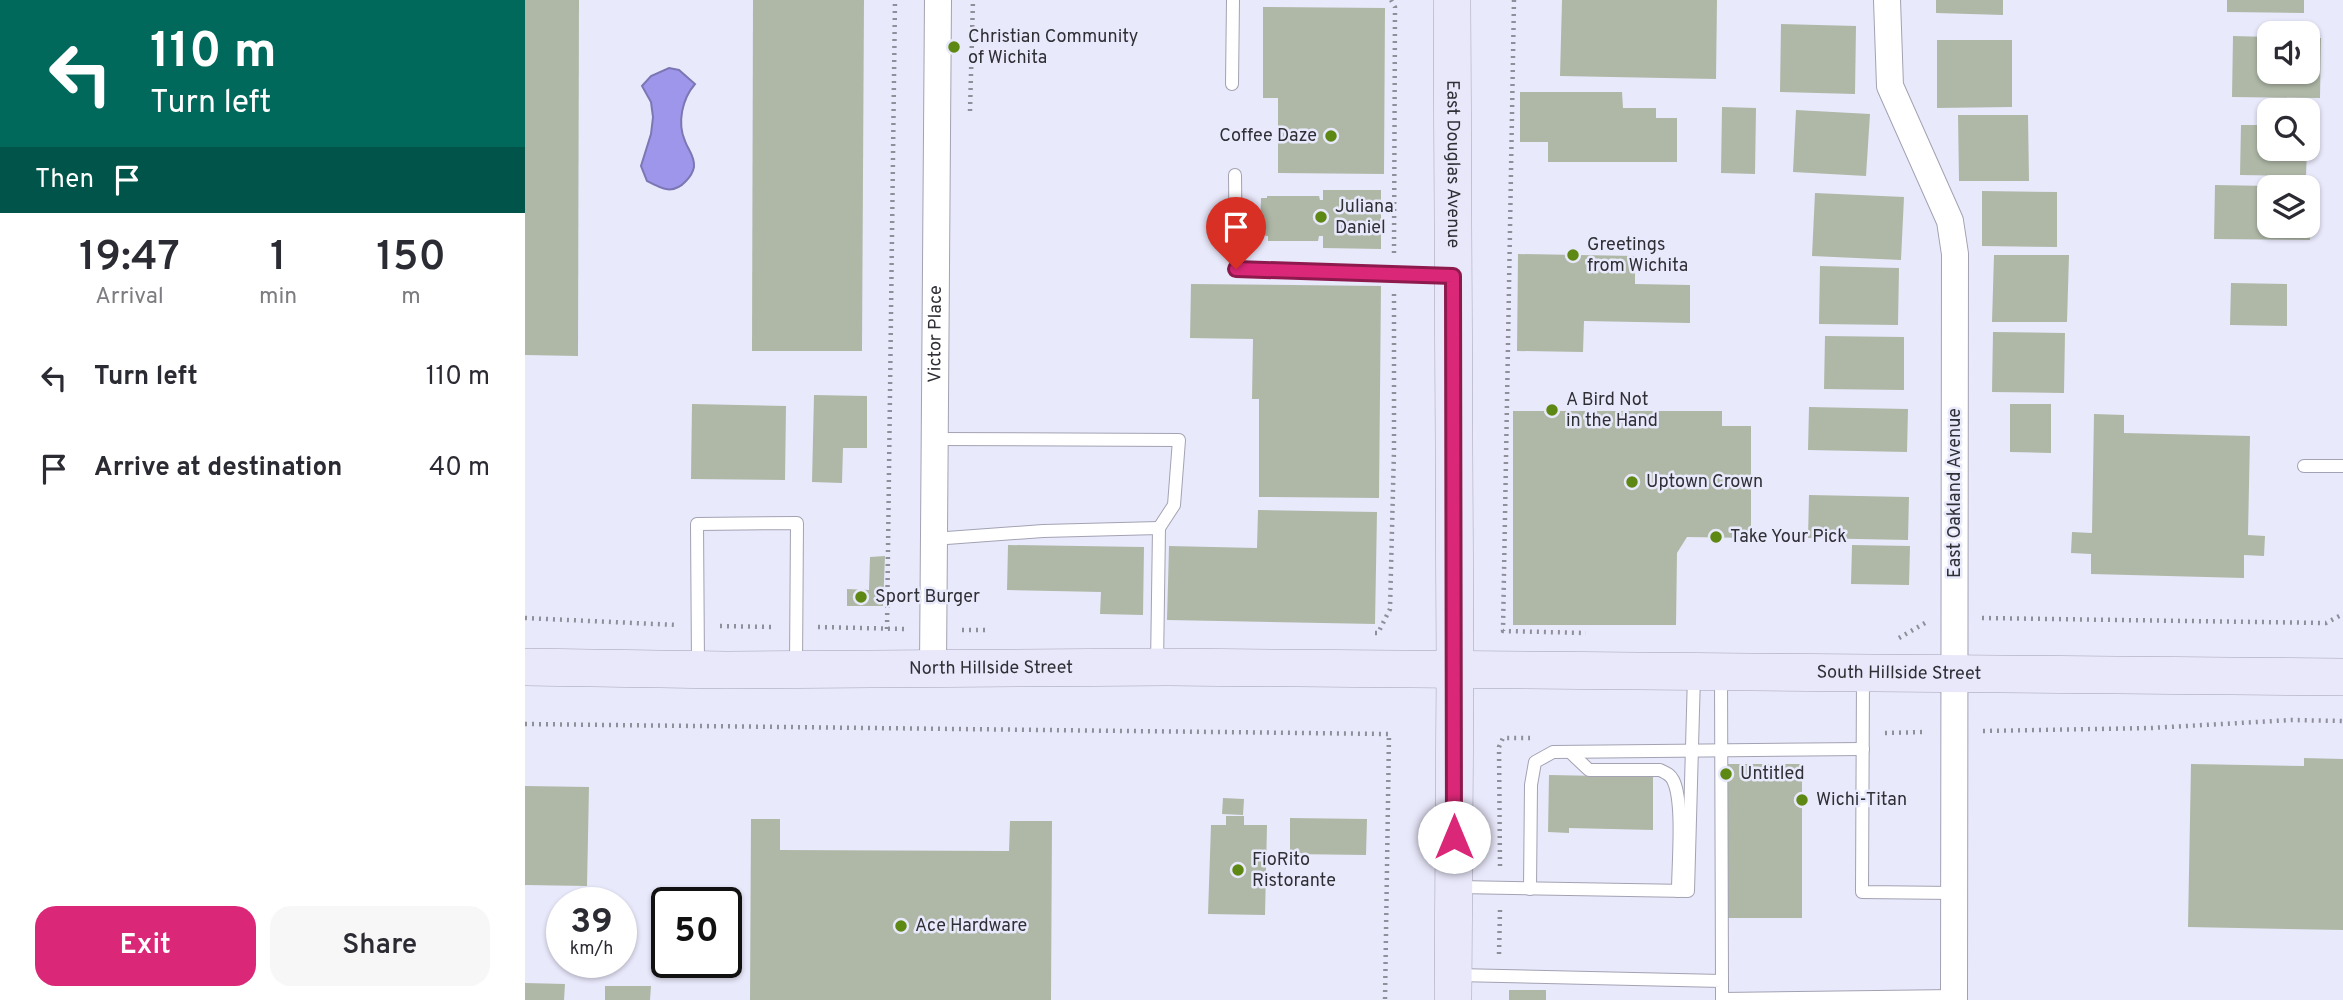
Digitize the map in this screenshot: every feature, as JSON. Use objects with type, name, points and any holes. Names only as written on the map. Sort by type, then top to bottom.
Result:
[{"type":"main road","name":"East Douglas Avenue","points":[[1452,0],[1455,670],[1453,987]]},
{"type":"main road","name":"North Hillside Street","points":[[525,667],[1455,670]]},
{"type":"main road","name":"South Hillside Street","points":[[1455,670],[2343,677]]},
{"type":"street","name":"Victor Place","points":[[933,668],[938,0]]},
{"type":"street","name":"East Oakland Avenue","points":[[1887,0],[1890,86],[1950,221],[1955,254],[1954,998]]},
{"type":"lane","points":[[1231,84],[1233,0]]},
{"type":"lane","points":[[1235,176],[1236,269],[1453,276]]},
{"type":"lane","points":[[935,439],[1179,440],[1174,505],[1159,528],[1157,667]]},
{"type":"lane","points":[[2304,466],[2343,466]]},
{"type":"lane","points":[[698,669],[697,524],[797,523],[796,669]]},
{"type":"lane","points":[[933,539],[1043,530],[1159,528]]},
{"type":"lane","points":[[1708,672],[1722,750],[1722,999],[1954,998]]},
{"type":"lane","points":[[1454,887],[1688,891],[1692,752],[1708,672]]},
{"type":"lane","points":[[1863,673],[1862,892],[1954,893]]},
{"type":"lane","points":[[1530,889],[1531,785],[1535,762],[1553,752],[1863,749]]},
{"type":"lane","points":[[1570,752],[1589,770],[1660,770],[1669,774],[1675,783],[1678,805],[1678,891]]},
{"type":"lane","points":[[1453,987],[1722,981]]},
{"type":"path","points":[[887,629],[895,0]]},
{"type":"path","points":[[1364,633],[1378,633],[1390,609],[1394,450],[1395,7],[1391,0]]},
{"type":"path","points":[[1503,631],[1514,0]]},
{"type":"path","points":[[525,618],[617,624],[991,630]]},
{"type":"path","points":[[525,724],[1389,734],[1385,1000]]},
{"type":"shaded area","points":[[669,68],[679,70],[695,84],[687,97],[681,119],[694,167],[686,181],[672,189],[647,181],[641,166],[651,134],[653,117],[651,102],[642,86],[651,76]]},
{"type":"building","points":[[525,0],[579,0],[578,356],[525,355]]},
{"type":"building","points":[[753,0],[864,0],[862,351],[752,351]]},
{"type":"building","points":[[1562,0],[1717,0],[1716,79],[1560,76]]},
{"type":"building","points":[[1936,0],[2003,0],[2003,15],[1936,13]]},
{"type":"building","points":[[2227,0],[2304,0],[2304,13],[2227,12]]},
{"type":"building","points":[[1263,7],[1385,8],[1384,174],[1278,173],[1278,98],[1263,98]]},
{"type":"building","points":[[1781,24],[1856,26],[1855,94],[1780,92]]},
{"type":"building","points":[[2233,36],[2257,37],[2257,84],[2320,84],[2321,38],[2320,98],[2232,97]]},
{"type":"building","points":[[1937,40],[2012,40],[2012,107],[1937,108]]},
{"type":"building","points":[[1520,92],[1622,92],[1623,108],[1656,108],[1656,118],[1677,118],[1677,162],[1548,162],[1548,142],[1520,142]]},
{"type":"building","points":[[1722,107],[1756,108],[1755,174],[1721,173]]},
{"type":"building","points":[[1796,110],[1870,114],[1866,176],[1793,172]]},
{"type":"building","points":[[1958,115],[2028,115],[2029,181],[1959,181]]},
{"type":"building","points":[[2241,125],[2257,125],[2257,161],[2307,161],[2306,175],[2240,175]]},
{"type":"building","points":[[2215,185],[2257,186],[2257,238],[2310,240],[2214,239]]},
{"type":"building","name":"Juliana Daniel","points":[[1323,190],[1381,190],[1381,249],[1323,248],[1323,236],[1319,236],[1318,241],[1268,241],[1268,236],[1260,235],[1261,198],[1319,196],[1320,200],[1323,200]]},
{"type":"building","points":[[1982,191],[2057,192],[2057,247],[1982,246]]},
{"type":"building","points":[[1815,193],[1904,197],[1901,260],[1812,256]]},
{"type":"building","points":[[1518,254],[1635,256],[1635,284],[1690,285],[1690,323],[1584,321],[1583,352],[1517,351]]},
{"type":"building","points":[[1994,255],[2069,255],[2067,322],[1992,322]]},
{"type":"building","points":[[1820,266],[1899,268],[1898,325],[1819,324]]},
{"type":"building","points":[[2231,283],[2287,284],[2287,326],[2230,325]]},
{"type":"building","points":[[1191,284],[1381,286],[1379,498],[1259,497],[1259,399],[1252,399],[1253,339],[1190,338]]},
{"type":"building","points":[[1993,332],[2065,333],[2064,393],[1992,392]]},
{"type":"building","points":[[1825,336],[1904,337],[1904,390],[1824,389]]},
{"type":"building","points":[[814,395],[867,396],[867,448],[843,448],[842,483],[812,482]]},
{"type":"building","points":[[692,404],[786,406],[785,480],[691,479]]},
{"type":"building","points":[[2010,404],[2051,404],[2051,453],[2010,452]]},
{"type":"building","points":[[1809,407],[1908,409],[1907,452],[1808,450]]},
{"type":"building","name":"Uptown Crown","points":[[1513,411],[1722,411],[1722,426],[1751,426],[1751,538],[1687,537],[1677,553],[1676,625],[1513,625]]},
{"type":"building","points":[[2094,414],[2124,415],[2124,433],[2250,436],[2248,535],[2265,536],[2264,556],[2244,555],[2244,578],[2091,574],[2091,554],[2071,553],[2072,532],[2092,533]]},
{"type":"building","points":[[1809,495],[1909,497],[1908,540],[1808,538]]},
{"type":"building","points":[[1258,510],[1377,512],[1375,624],[1167,620],[1169,546],[1257,548]]},
{"type":"building","points":[[1008,545],[1144,547],[1143,615],[1100,614],[1101,592],[1007,590]]},
{"type":"building","points":[[1852,545],[1910,546],[1909,585],[1851,584]]},
{"type":"building","points":[[885,556],[883,606],[847,606],[847,589],[869,590],[870,557]]},
{"type":"building","points":[[2304,758],[2343,759],[2343,930],[2188,927],[2191,764],[2304,766]]},
{"type":"building","points":[[1726,764],[1802,764],[1802,918],[1725,918]]},
{"type":"building","points":[[1549,775],[1653,777],[1653,830],[1569,828],[1569,833],[1548,832]]},
{"type":"building","points":[[525,786],[589,787],[587,886],[525,885]]},
{"type":"building","points":[[1223,798],[1244,799],[1243,815],[1222,814]]},
{"type":"building","name":"FioRito Ristorante","points":[[1226,816],[1244,816],[1244,825],[1267,825],[1265,915],[1208,914],[1211,825],[1226,825]]},
{"type":"building","points":[[1290,818],[1367,819],[1366,855],[1290,854]]},
{"type":"building","name":"Ace Hardware","points":[[751,819],[780,819],[780,850],[1009,851],[1010,821],[1052,821],[1051,1000],[750,1000]]},
{"type":"building","points":[[525,983],[565,984],[564,1000],[525,1000]]},
{"type":"building","points":[[605,986],[651,986],[650,1000],[605,1000]]},
{"type":"building","points":[[1509,990],[1546,990],[1546,1000],[1509,1000]]},
{"type":"place","name":"Christian Community of Wichita","points":[[954,47]]},
{"type":"place","name":"Coffee Daze","points":[[1331,136]]},
{"type":"place","name":"Juliana Daniel","points":[[1321,217]]},
{"type":"place","name":"Greetings from Wichita","points":[[1573,255]]},
{"type":"place","name":"A Bird Not in the Hand","points":[[1552,410]]},
{"type":"place","name":"Uptown Crown","points":[[1632,482]]},
{"type":"place","name":"Take Your Pick","points":[[1716,537]]},
{"type":"place","name":"Sport Burger","points":[[861,597]]},
{"type":"place","name":"Untitled","points":[[1726,774]]},
{"type":"place","name":"Wichi-Titan","points":[[1802,800]]},
{"type":"place","name":"FioRito Ristorante","points":[[1238,870]]},
{"type":"place","name":"Ace Hardware","points":[[901,926]]},
{"type":"route","points":[[1236,269],[1453,276],[1454,837]]}]
